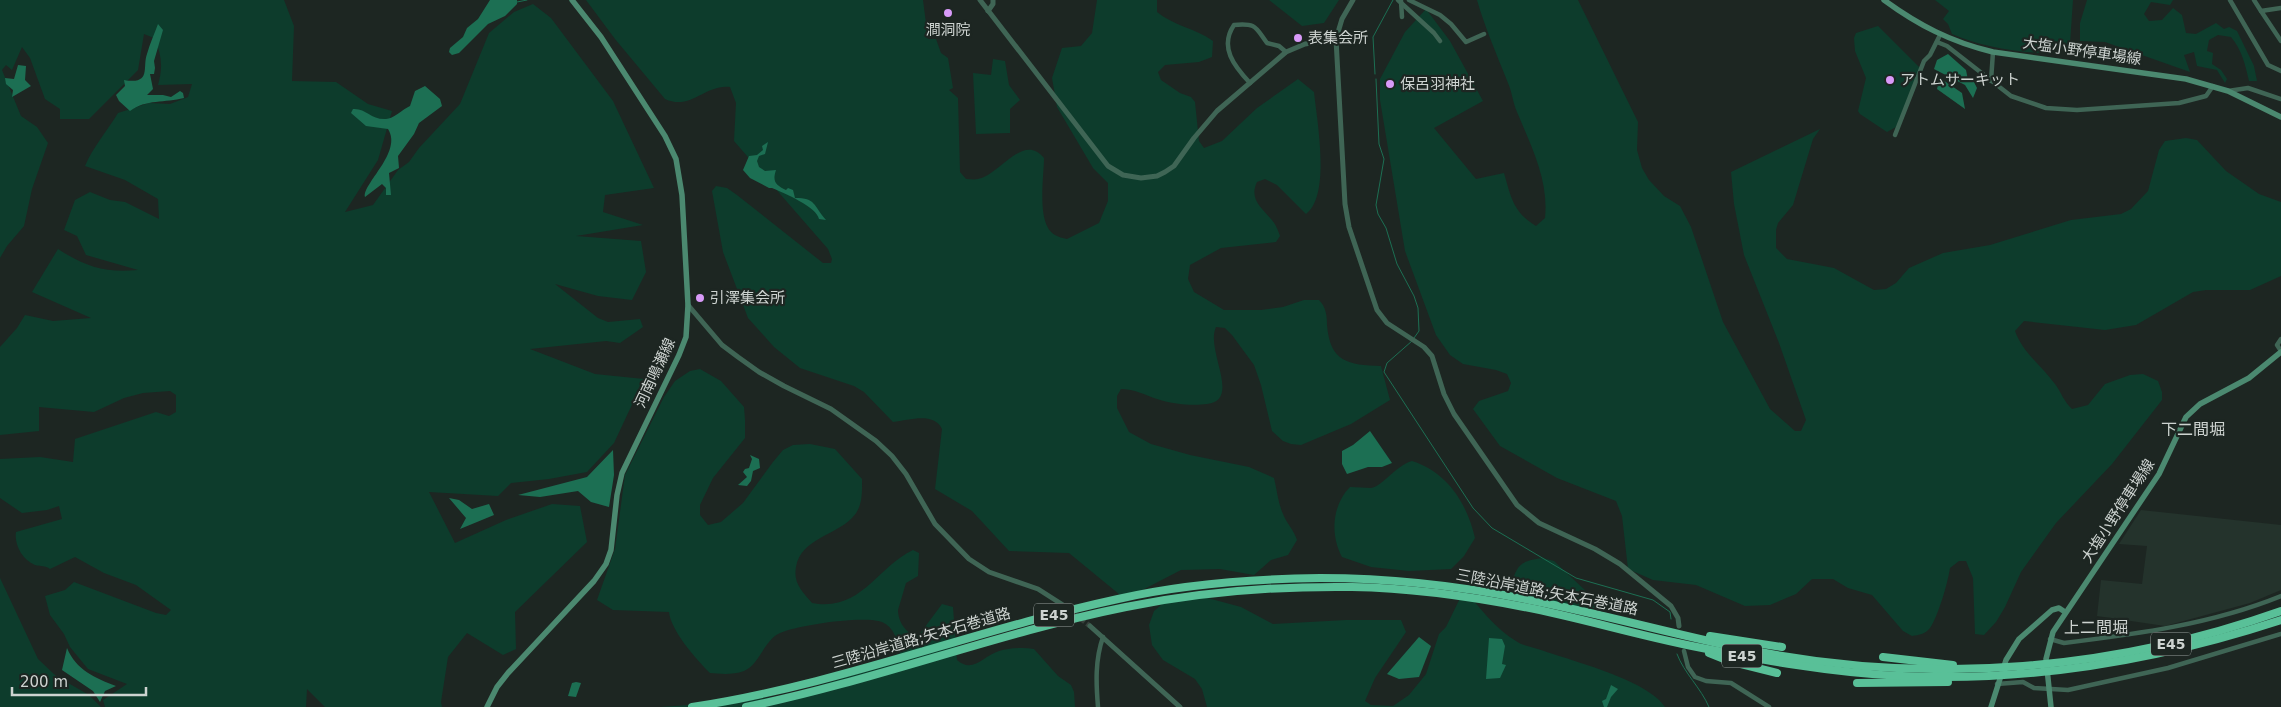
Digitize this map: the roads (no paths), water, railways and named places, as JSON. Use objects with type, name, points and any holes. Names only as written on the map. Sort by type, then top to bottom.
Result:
[{"type":"highway","name":"三陸沿岸道路;矢本石巻道路","points":[[692,707],[815,683],[1064,612],[1138,595],[1220,584],[1296,579],[1356,578],[1424,583],[1624,621],[1738,648],[1792,657],[1903,668],[2058,667],[2173,651],[2281,620]]},
{"type":"highway","name":"三陸沿岸道路;矢本石巻道路","points":[[746,707],[854,682],[1062,622],[1176,598],[1221,592],[1315,587],[1356,587],[1526,603],[1686,648],[1846,672],[1964,679],[2026,674],[2171,644],[2237,626],[2281,611]]},
{"type":"highway","points":[[1624,621],[1782,647]]},
{"type":"highway","points":[[1686,648],[1777,673]]},
{"type":"highway","points":[[1883,657],[1950,664],[1965,668]]},
{"type":"highway","points":[[1857,683],[1964,679]]},
{"type":"main road","name":"河南鳴瀬線","points":[[487,707],[502,680],[594,581],[606,564],[613,538],[617,495],[622,473],[686,337],[688,305],[681,189],[676,160],[665,136],[601,37],[572,0]]},
{"type":"main road","name":"大塩小野停車場線","points":[[1884,0],[1910,20],[1940,36],[1993,52],[2169,76],[2228,91],[2281,117]]},
{"type":"main road","name":"大塩小野停車場線","points":[[2051,707],[2046,659],[2050,639],[2065,612],[2159,474],[2181,425],[2189,413],[2210,398],[2249,378],[2281,352]]},
{"type":"main road","points":[[1990,707],[2006,660],[2020,640],[2052,610],[2059,608],[2065,612]]},
{"type":"street","points":[[980,0],[1108,166],[1123,175],[1132,177],[1157,176],[1174,166],[1211,118],[1286,52],[1305,44],[1336,39]]},
{"type":"street","points":[[988,12],[993,0]]},
{"type":"street","points":[[1353,0],[1342,19],[1336,39],[1346,215],[1377,310],[1388,323],[1424,347],[1432,356],[1444,394],[1454,414],[1517,505],[1539,523],[1595,548],[1620,564],[1671,606],[1678,618],[1679,626]]},
{"type":"street","points":[[1409,0],[1440,14],[1466,42],[1484,34]]},
{"type":"street","points":[[2230,0],[2268,65],[2281,71]]},
{"type":"street","points":[[2254,0],[2281,42]]},
{"type":"street","points":[[1400,1],[1402,18]]},
{"type":"street","points":[[1400,1],[1434,32],[1440,41]]},
{"type":"street","points":[[2261,10],[2281,8]]},
{"type":"street","points":[[1250,83],[1234,67],[1228,50],[1228,34],[1234,25],[1252,24],[1259,29],[1267,43],[1278,46],[1286,52]]},
{"type":"street","points":[[1895,135],[1924,61],[1940,36]]},
{"type":"street","points":[[1937,42],[1947,46],[2011,96],[2027,103],[2061,110],[2179,103],[2206,96],[2213,86]]},
{"type":"street","points":[[1991,81],[1993,52]]},
{"type":"street","points":[[2228,91],[2248,88],[2281,100]]},
{"type":"street","points":[[688,305],[722,345],[738,357],[775,382],[831,409],[876,441],[892,456],[906,474],[935,524],[969,559],[990,572],[1038,589],[1063,606]]},
{"type":"street","points":[[2281,339],[2277,345],[2281,352]]},
{"type":"street","points":[[2050,639],[2064,643],[2157,630],[2213,618],[2281,596]]},
{"type":"street","points":[[1090,626],[1180,707]]},
{"type":"street","points":[[1998,684],[2023,682],[2034,688],[2068,690],[2168,668],[2281,634]]},
{"type":"street","points":[[1098,707],[1096,676],[1099,650],[1103,637]]},
{"type":"street","points":[[1686,648],[1688,667],[1695,677],[1706,681],[1731,683],[1769,707]]},
{"type":"waterway","points":[[517,2],[527,0]]},
{"type":"waterway","points":[[1375,74],[1373,37],[1393,0]]},
{"type":"waterway","points":[[1376,79],[1379,144],[1384,159],[1376,205],[1378,214],[1386,228],[1397,264],[1414,296],[1418,308],[1419,331],[1414,338]]},
{"type":"waterway","points":[[1412,341],[1387,363],[1384,372],[1473,508],[1492,528],[1576,578],[1653,600],[1670,612],[1671,619]]},
{"type":"waterway","points":[[1677,654],[1709,707]]},
{"type":"tunnel","points":[[1063,605],[1090,626]]},
{"type":"place","name":"澗洞院","points":[[948,13]]},
{"type":"place","name":"表集会所","points":[[1298,38]]},
{"type":"place","name":"アトムサーキット","points":[[1890,80]]},
{"type":"place","name":"保呂羽神社","points":[[1390,84]]},
{"type":"place","name":"引澤集会所","points":[[700,298]]},
{"type":"district","name":"下二間堀","points":[[2193,429]]},
{"type":"district","name":"上二間堀","points":[[2096,627]]}]
